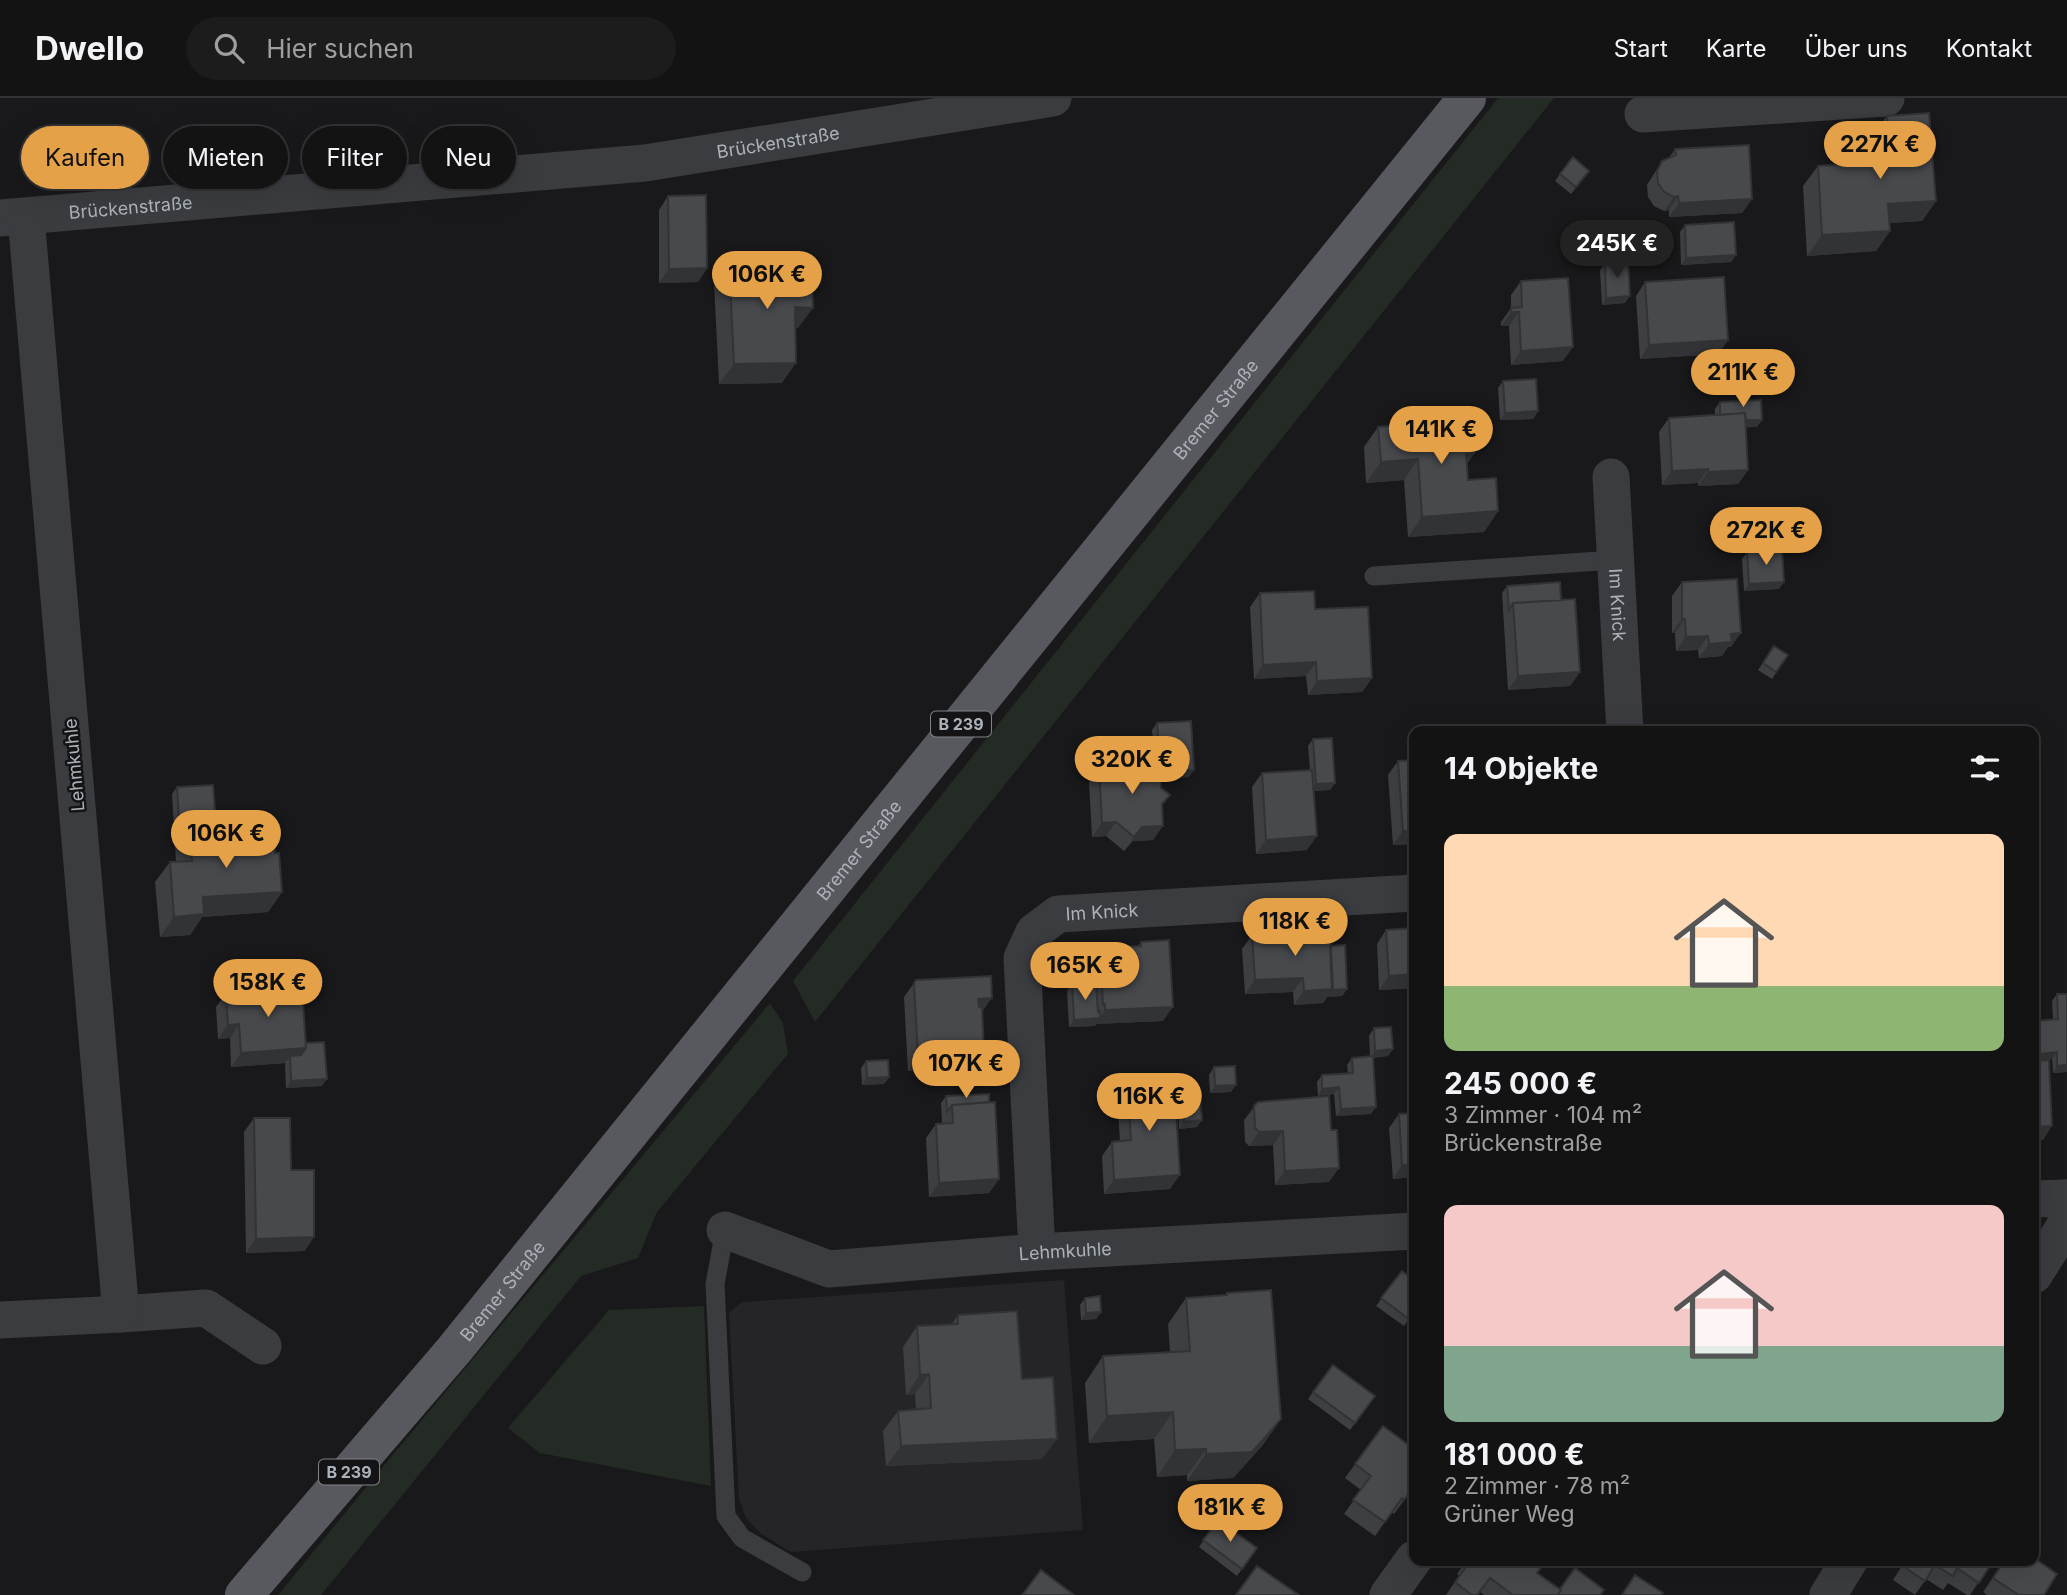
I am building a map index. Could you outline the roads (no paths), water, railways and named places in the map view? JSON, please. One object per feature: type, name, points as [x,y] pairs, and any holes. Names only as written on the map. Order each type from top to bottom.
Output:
[{"type":"main road","name":"Bremer Straße","points":[[244,1595],[454,1350],[1467,98]]},
{"type":"street","name":"Brückenstraße","points":[[13,217],[645,163],[1052,98]]},
{"type":"street","points":[[1643,114],[1886,98]]},
{"type":"street","name":"Lehmkuhle","points":[[13,217],[121,1314]]},
{"type":"street","name":"Im Knick","points":[[1611,477],[1625,726]]},
{"type":"street","name":"Im Knick","points":[[1037,1252],[1022,958],[1034,932],[1058,914],[1409,893]]},
{"type":"street","points":[[2039,1267],[2066,1224],[2055,1198]]},
{"type":"street","name":"Lehmkuhle","points":[[725,1230],[829,1269],[1037,1252],[1409,1231]]},
{"type":"street","points":[[0,1320],[206,1308],[263,1346]]},
{"type":"street","points":[[1388,1595],[1409,1566]]},
{"type":"street","points":[[1828,1595],[1846,1566]]},
{"type":"lane","points":[[1374,576],[1615,560]]},
{"type":"lane","points":[[725,1230],[715,1284],[726,1516],[742,1538],[802,1572]]}]
